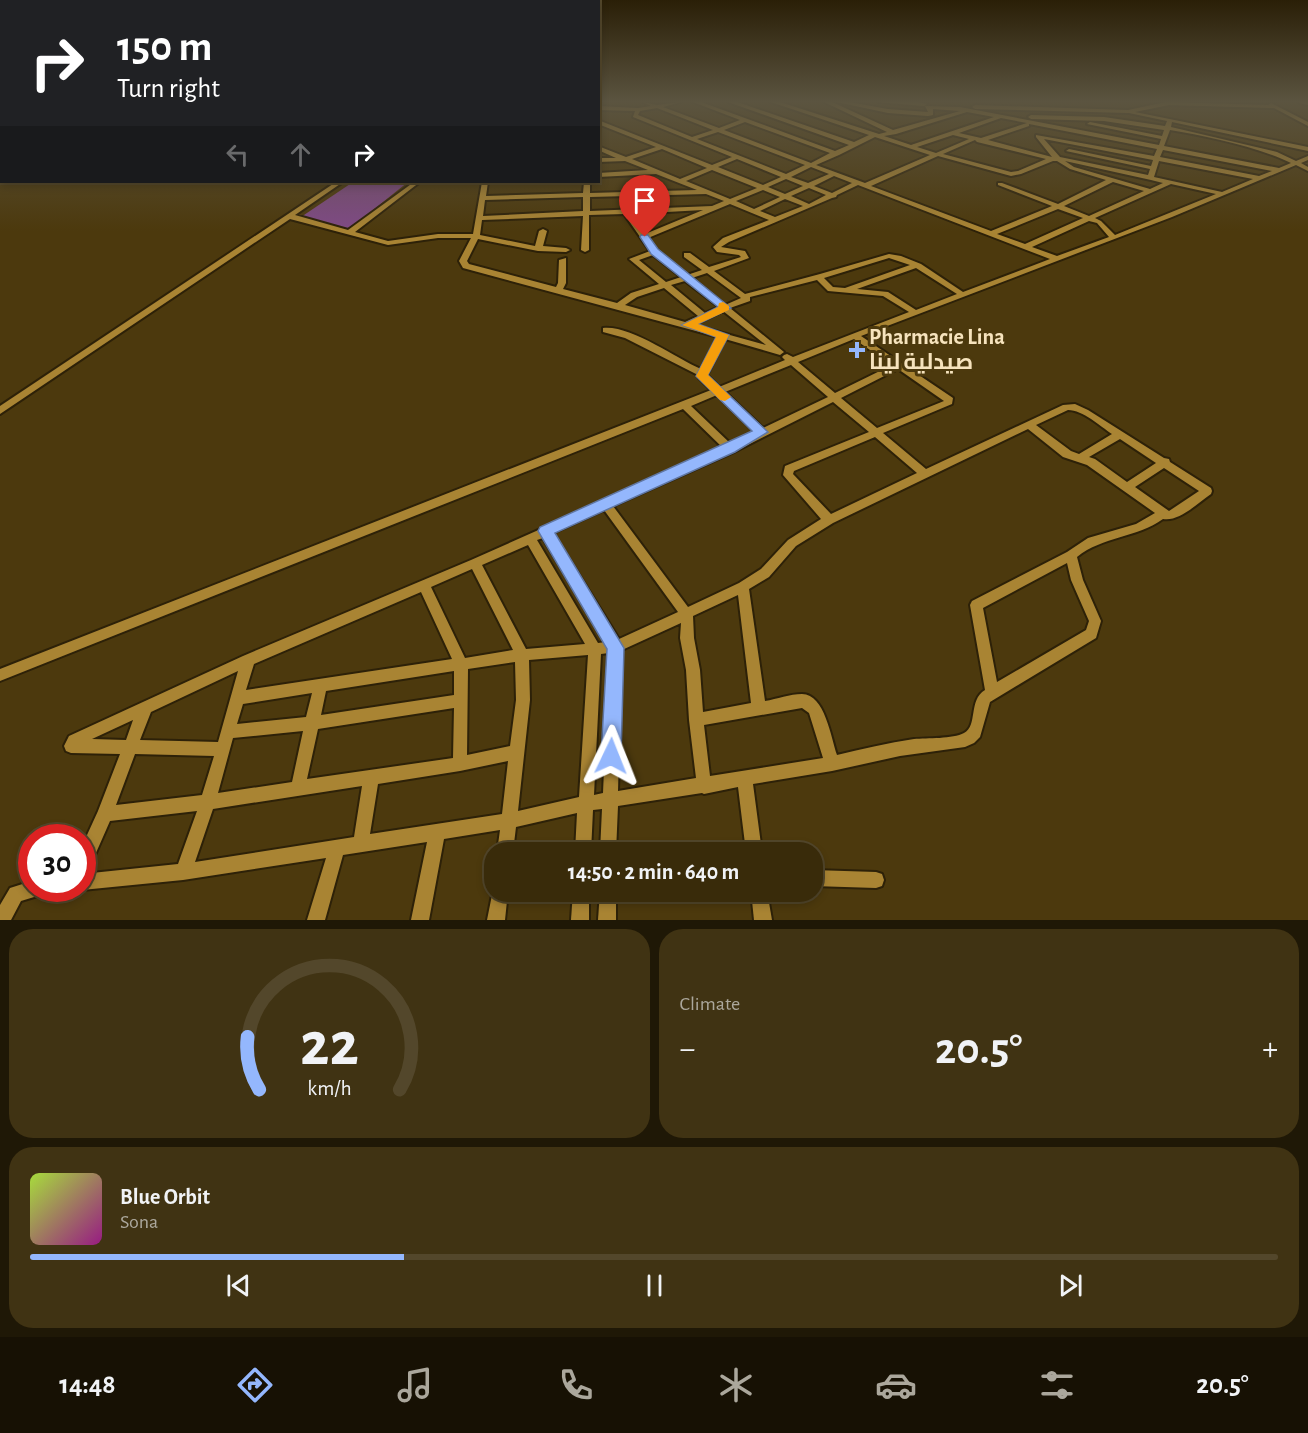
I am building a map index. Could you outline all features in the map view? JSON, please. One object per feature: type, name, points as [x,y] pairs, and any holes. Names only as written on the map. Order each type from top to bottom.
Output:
[{"type":"street","points":[[658,145],[809,206]]},
{"type":"street","points":[[707,145],[834,196]]},
{"type":"street","points":[[757,145],[1057,259]]},
{"type":"street","points":[[812,145],[837,154]]},
{"type":"street","points":[[903,145],[1011,174],[1019,173],[1069,152],[1153,168]]},
{"type":"street","points":[[909,147],[916,145]]},
{"type":"street","points":[[618,306],[629,297],[745,258],[738,252],[720,250],[718,245],[964,145]]},
{"type":"street","points":[[1000,145],[1224,194]]},
{"type":"street","points":[[1017,145],[1057,157],[1080,171],[1148,190]]},
{"type":"street","points":[[1046,145],[1057,157]]},
{"type":"street","points":[[1069,152],[1073,145]]},
{"type":"street","points":[[1088,145],[1259,178]]},
{"type":"street","points":[[1150,145],[1237,160],[1279,170]]},
{"type":"street","points":[[1193,153],[1200,145]]},
{"type":"street","points":[[1242,145],[1281,156],[1308,169]]},
{"type":"street","points":[[1289,145],[1308,149]]},
{"type":"street","points":[[645,237],[731,202],[856,146]]},
{"type":"street","points":[[600,160],[627,159],[663,147]]},
{"type":"street","points":[[1151,178],[1161,147]]},
{"type":"street","points":[[1237,160],[1250,147]]},
{"type":"street","points":[[600,149],[776,220]]},
{"type":"street","points":[[681,181],[737,157]]},
{"type":"street","points":[[0,675],[855,336],[1224,194],[1308,158]]},
{"type":"street","points":[[600,175],[658,172]]},
{"type":"street","points":[[754,211],[834,174]]},
{"type":"street","points":[[990,234],[1057,207],[1111,180]]},
{"type":"street","points":[[1025,247],[1170,182]]},
{"type":"street","points":[[0,411],[338,183]]},
{"type":"street","points":[[349,233],[416,183]]},
{"type":"street","points":[[485,183],[476,236],[463,265],[780,352]]},
{"type":"street","points":[[585,250],[587,183]]},
{"type":"street","points":[[1000,184],[1102,224],[1113,237]]},
{"type":"street","points":[[483,198],[706,192]]},
{"type":"street","points":[[479,218],[717,208]]},
{"type":"street","points":[[626,212],[654,252],[792,361],[926,475]]},
{"type":"street","points":[[289,216],[392,243],[438,236],[476,236],[538,249],[566,250]]},
{"type":"street","points":[[538,249],[543,231]]},
{"type":"street","points":[[654,252],[633,259],[704,316]]},
{"type":"street","points":[[687,255],[745,296],[889,256],[915,266],[963,295]]},
{"type":"street","points":[[558,290],[562,283],[563,260]]},
{"type":"street","points":[[841,292],[915,266]]},
{"type":"street","points":[[819,277],[827,288],[841,292],[885,294],[916,313]]},
{"type":"street","points":[[687,325],[704,316],[745,301],[747,299],[745,296]]},
{"type":"street","points":[[606,330],[630,337],[676,363],[702,373],[705,380],[761,432]]},
{"type":"street","points":[[702,373],[723,335]]},
{"type":"street","points":[[829,520],[787,472],[789,469],[949,402],[948,398],[855,336]]},
{"type":"street","points":[[223,749],[71,746],[74,741],[83,736],[248,660],[476,563],[730,449],[899,365]]},
{"type":"street","points":[[684,405],[730,449]]},
{"type":"street","points":[[237,698],[522,655],[616,648],[743,587],[765,573],[792,543],[829,520],[1028,424],[1070,406],[1085,412],[1207,491],[1172,515],[1162,514],[1127,487],[1080,458],[1068,454],[1028,424]]},
{"type":"street","points":[[1080,458],[1120,434]]},
{"type":"street","points":[[1127,487],[1165,462]]},
{"type":"street","points":[[606,504],[687,615],[687,638],[693,670],[704,786]]},
{"type":"street","points":[[992,691],[976,605],[1071,555],[1085,543],[1139,528],[1156,520],[1162,514]]},
{"type":"street","points":[[545,531],[616,648],[608,842]]},
{"type":"street","points":[[530,538],[595,649],[583,842]]},
{"type":"street","points":[[96,881],[183,872],[508,821],[584,804],[832,764],[908,746],[957,743],[966,740],[976,729],[982,701],[992,691],[1091,634],[1094,629],[1095,621],[1077,580],[1071,555]]},
{"type":"street","points":[[476,563],[522,655],[523,700],[506,842]]},
{"type":"street","points":[[424,585],[461,664],[460,764]]},
{"type":"street","points":[[743,587],[759,708]]},
{"type":"street","points":[[183,872],[208,802],[248,660]]},
{"type":"street","points":[[298,787],[320,686]]},
{"type":"street","points":[[227,732],[311,723],[459,701]]},
{"type":"street","points":[[696,720],[802,701],[813,705],[832,764]]},
{"type":"street","points":[[96,834],[145,708]]},
{"type":"street","points":[[105,814],[208,802],[460,764],[517,752]]},
{"type":"street","points":[[361,843],[371,777]]},
{"type":"street","points":[[744,780],[753,842]]},
{"type":"street","points":[[420,920],[437,832]]},
{"type":"street","points":[[316,920],[337,848]]},
{"type":"street","points":[[823,878],[876,880]]},
{"type":"street","points":[[1,920],[18,893]]},
{"type":"street","points":[[496,920],[498,902]]},
{"type":"street","points":[[580,920],[581,902]]},
{"type":"street","points":[[607,920],[608,902]]},
{"type":"street","points":[[761,902],[763,920]]},
{"type":"shaded area","points":[[352,183],[407,183],[348,230],[301,217]]},
{"type":"slow traffic","points":[[723,306],[725,308],[687,325],[723,335],[702,376],[725,397]]},
{"type":"place","name":"Pharmacie Lina صيدلية لينا","points":[[857,350]]},
{"type":"route","points":[[611,756],[616,648],[545,531],[730,449],[761,432],[702,376],[723,335],[687,325],[725,308],[654,252],[645,237]]}]
